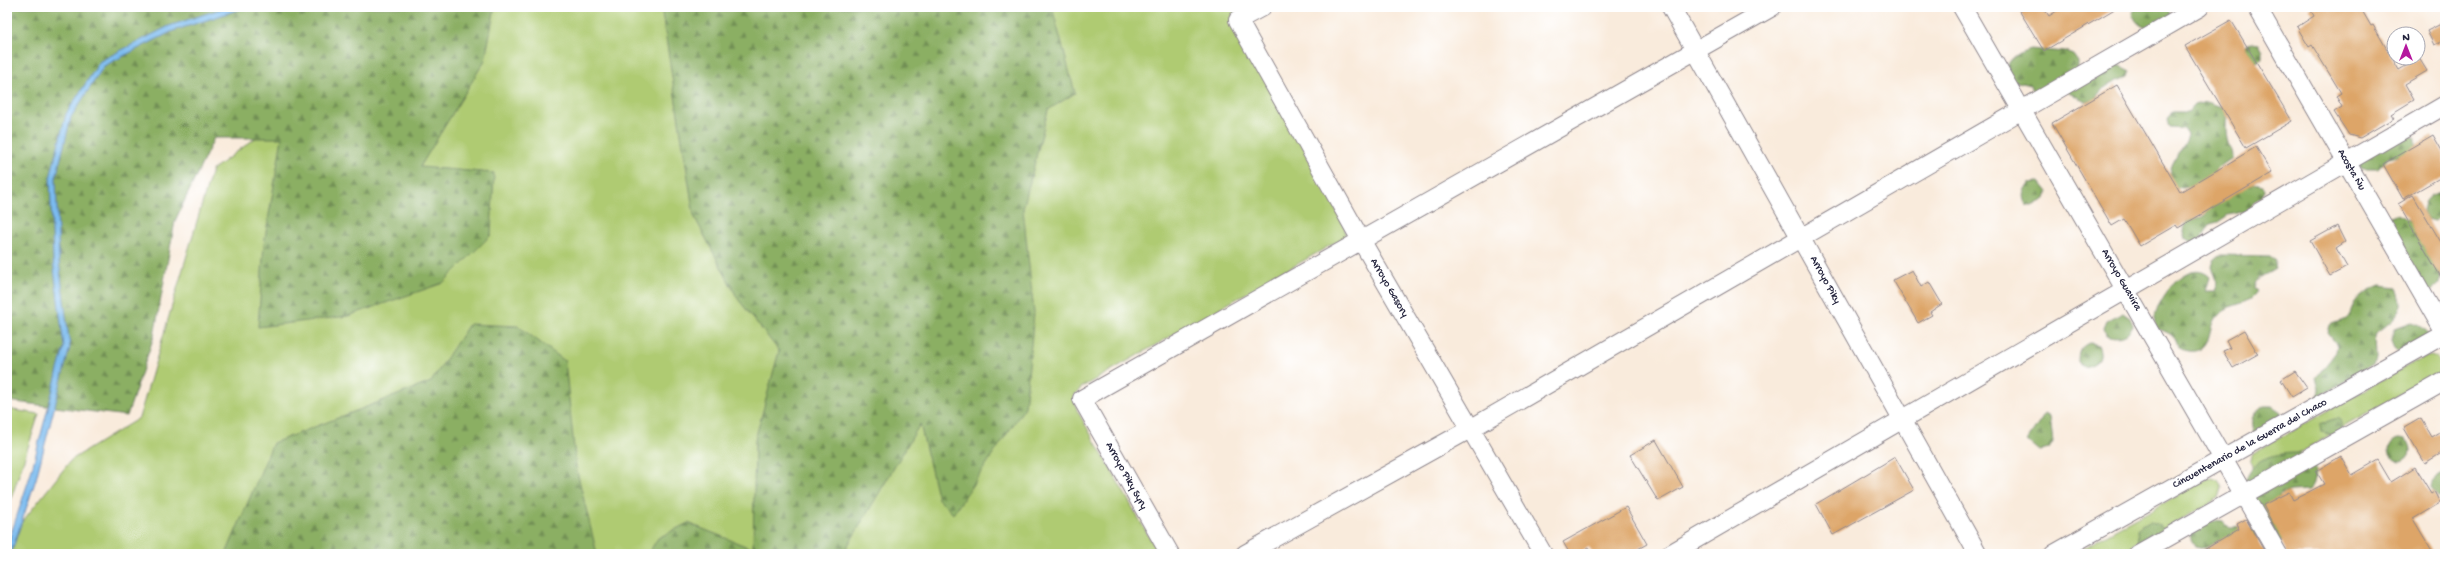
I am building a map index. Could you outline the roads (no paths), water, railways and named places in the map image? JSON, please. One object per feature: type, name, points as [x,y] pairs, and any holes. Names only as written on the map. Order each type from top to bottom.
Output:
[{"type":"street","name":"Arroyo Gasory","points":[[1262,7],[1238,20],[1361,240],[1543,554]]},
{"type":"street","name":"Arroyo Piky","points":[[1671,7],[1978,554]]},
{"type":"street","points":[[1361,240],[1772,7]]},
{"type":"street","name":"Arroyo Guavira","points":[[1962,7],[2224,458],[2278,554]]},
{"type":"street","points":[[1245,554],[1470,429],[2200,7]]},
{"type":"street","name":"Acosta Ñu","points":[[2257,7],[2445,333]]},
{"type":"street","points":[[1670,554],[2445,105]]},
{"type":"street","name":"Arroyo Piky Syry","points":[[1170,554],[1082,399],[1361,240]]},
{"type":"street","name":"Cincuentenario de la Guerra del Chaco","points":[[2054,554],[2445,333]]},
{"type":"street","points":[[2138,554],[2445,381]]},
{"type":"water","points":[[226,7],[247,7],[173,31],[104,66],[71,117],[56,178],[59,261],[70,347],[36,479],[11,554],[7,554],[7,546],[30,476],[64,347],[53,261],[50,178],[66,114],[100,61],[169,26]]}]
